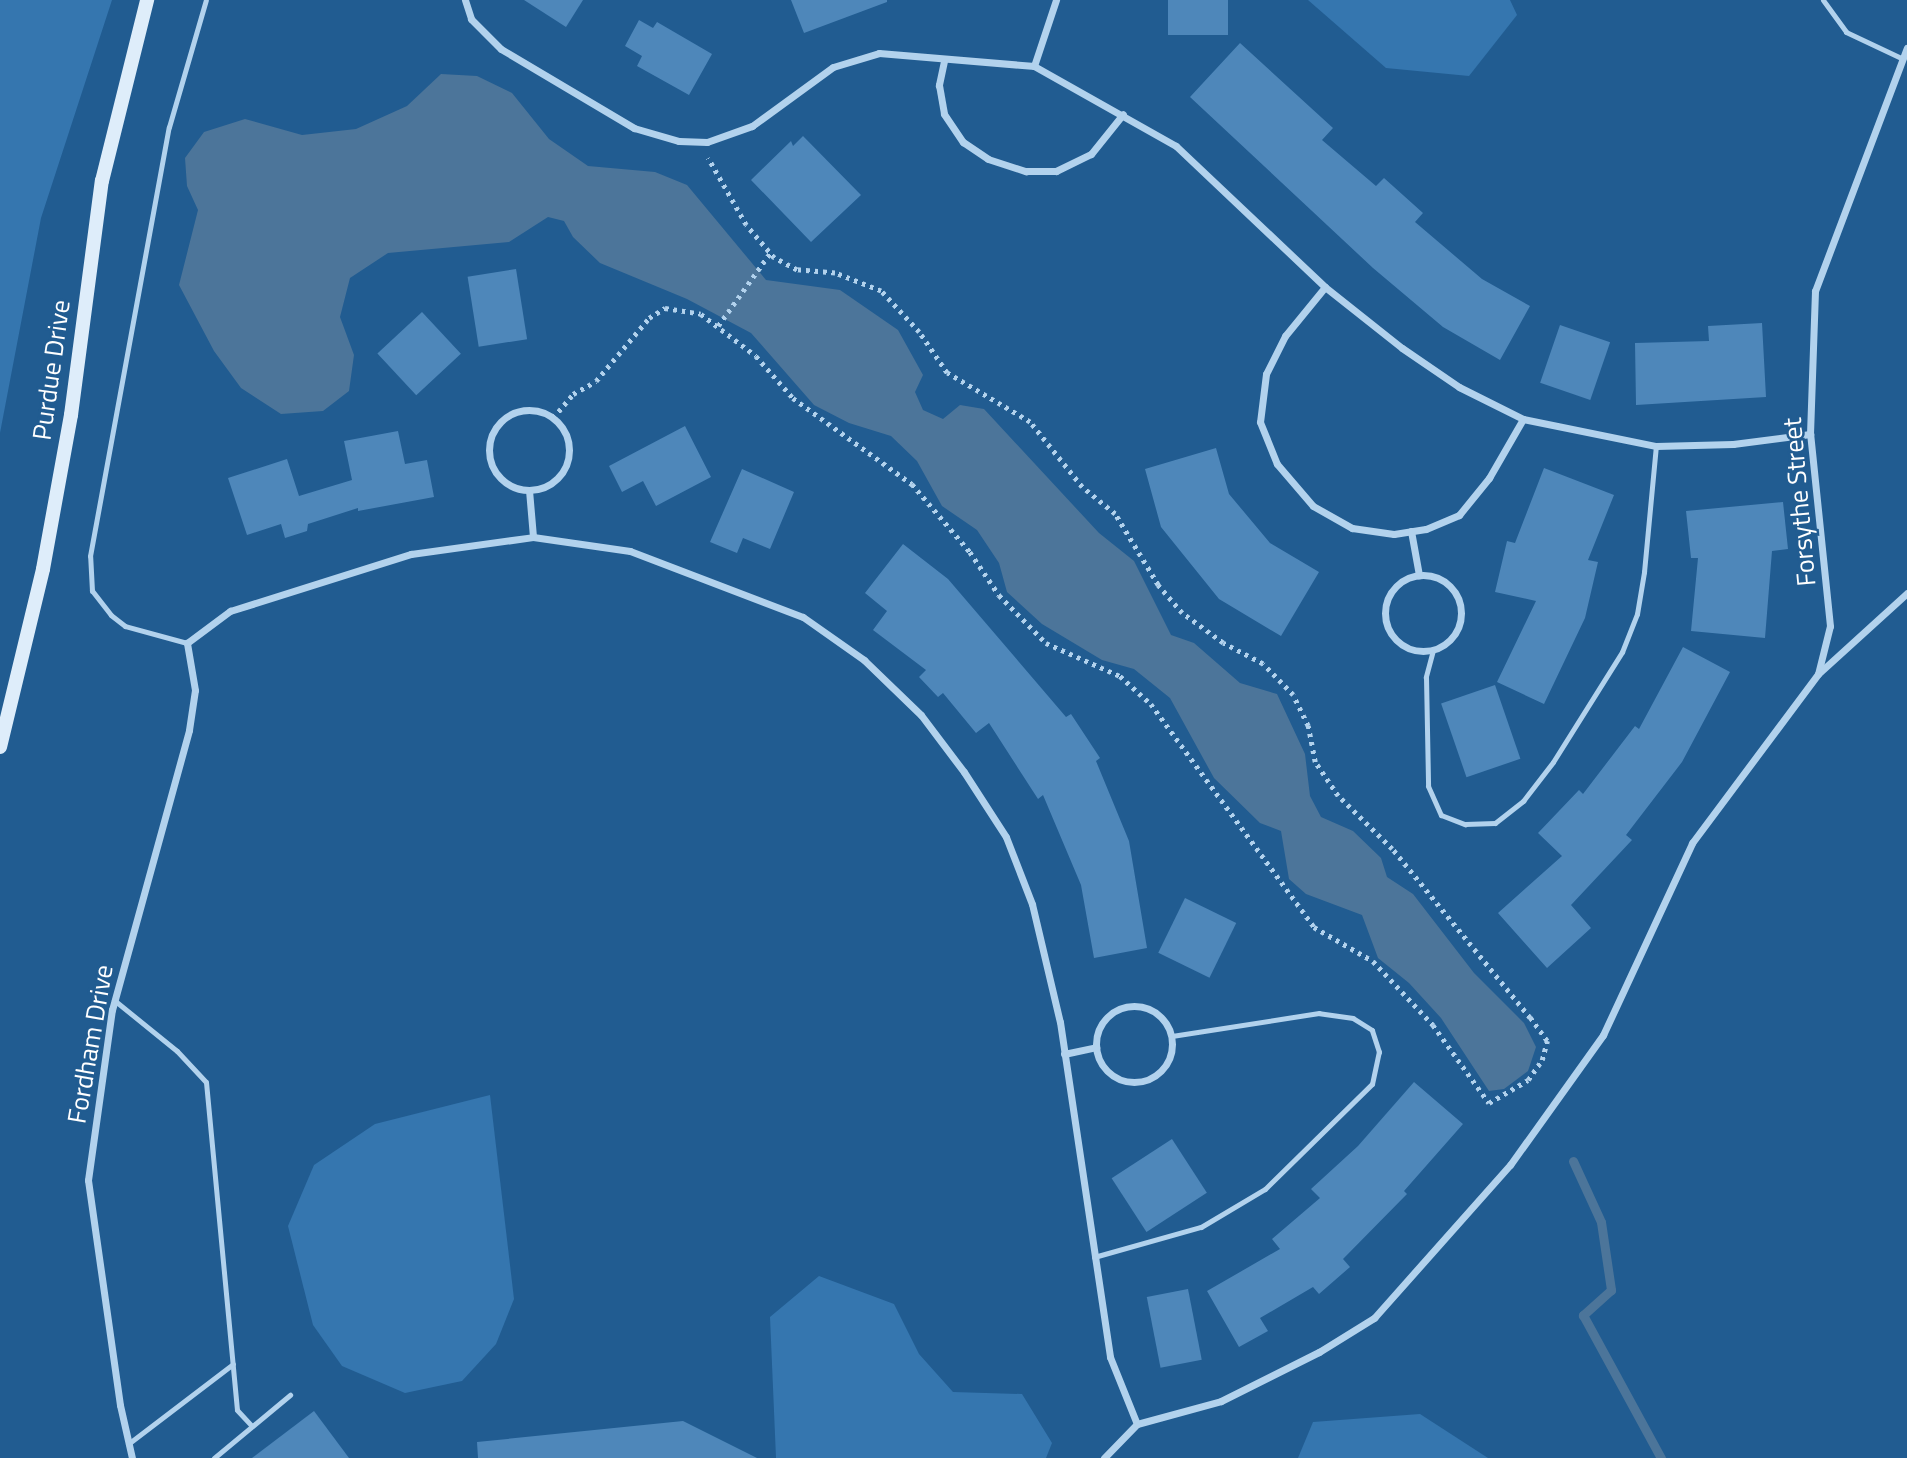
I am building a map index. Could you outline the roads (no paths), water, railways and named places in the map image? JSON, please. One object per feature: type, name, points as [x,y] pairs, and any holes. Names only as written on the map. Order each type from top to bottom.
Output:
[{"type":"street","name":"Purdue Drive","points":[[0,747],[43,569],[71,415],[102,181],[147,0]]},
{"type":"street","points":[[464,0],[471,19],[501,49],[634,128],[679,141],[707,142],[752,126],[834,67],[878,53],[944,61],[1034,66],[1176,146],[1325,286],[1448,379],[1523,419],[1656,446],[1732,444],[1810,434]]},
{"type":"street","points":[[1034,66],[1056,0]]},
{"type":"street","name":"Forsythe Street","points":[[1818,674],[1830,626],[1810,434],[1815,291],[1907,48]]},
{"type":"street","points":[[944,61],[939,85],[944,114],[963,142],[988,159],[1026,171],[1056,171],[1091,154],[1123,114]]},
{"type":"street","points":[[1325,286],[1285,336],[1266,374],[1260,422],[1278,464],[1313,506],[1352,527],[1394,534],[1458,515],[1489,478],[1523,419]]},
{"type":"street","points":[[524,411],[553,418],[568,442],[569,457],[555,481],[529,490],[506,483],[496,474],[490,461],[492,435],[510,415],[524,411]]},
{"type":"street","points":[[529,490],[533,537]]},
{"type":"street","points":[[1411,531],[1419,575]]},
{"type":"street","points":[[187,643],[230,611],[411,554],[533,537],[630,551],[803,617],[864,660],[921,715],[1006,837],[1032,904],[1064,1054],[1110,1357],[1137,1424]]},
{"type":"street","points":[[1419,575],[1445,582],[1460,606],[1456,631],[1433,650],[1420,651],[1397,641],[1385,618],[1391,592],[1399,583],[1419,575]]},
{"type":"street","points":[[1104,1458],[1137,1424],[1221,1401],[1319,1352],[1374,1318],[1510,1165],[1603,1035],[1692,844],[1818,674],[1907,593]]},
{"type":"street","name":"Fordham Drive","points":[[132,1458],[88,1180],[114,1000],[189,730],[195,690],[187,643]]},
{"type":"street","points":[[1125,1006],[1146,1007],[1157,1014],[1172,1036],[1165,1066],[1144,1081],[1118,1079],[1107,1071],[1096,1047],[1103,1021],[1125,1006]]},
{"type":"street","points":[[1064,1054],[1096,1047]]},
{"type":"lane","points":[[187,643],[125,626],[111,615],[93,591],[90,556],[169,127],[206,0]]},
{"type":"lane","points":[[1823,0],[1846,32],[1901,58]]},
{"type":"lane","points":[[1433,650],[1426,677],[1428,786],[1441,815],[1465,824],[1495,823],[1523,800],[1553,762],[1622,652],[1637,614],[1644,572],[1656,446]]},
{"type":"lane","points":[[114,1000],[177,1051],[206,1082],[237,1410],[252,1426]]},
{"type":"lane","points":[[1094,1257],[1201,1227],[1265,1189],[1372,1084],[1379,1052],[1372,1030],[1353,1018],[1319,1013],[1172,1036]]},
{"type":"lane","points":[[128,1444],[233,1364]]},
{"type":"lane","points":[[214,1458],[290,1395]]},
{"type":"waterway","points":[[1573,1161],[1601,1222],[1611,1290],[1583,1315],[1661,1458]]}]
